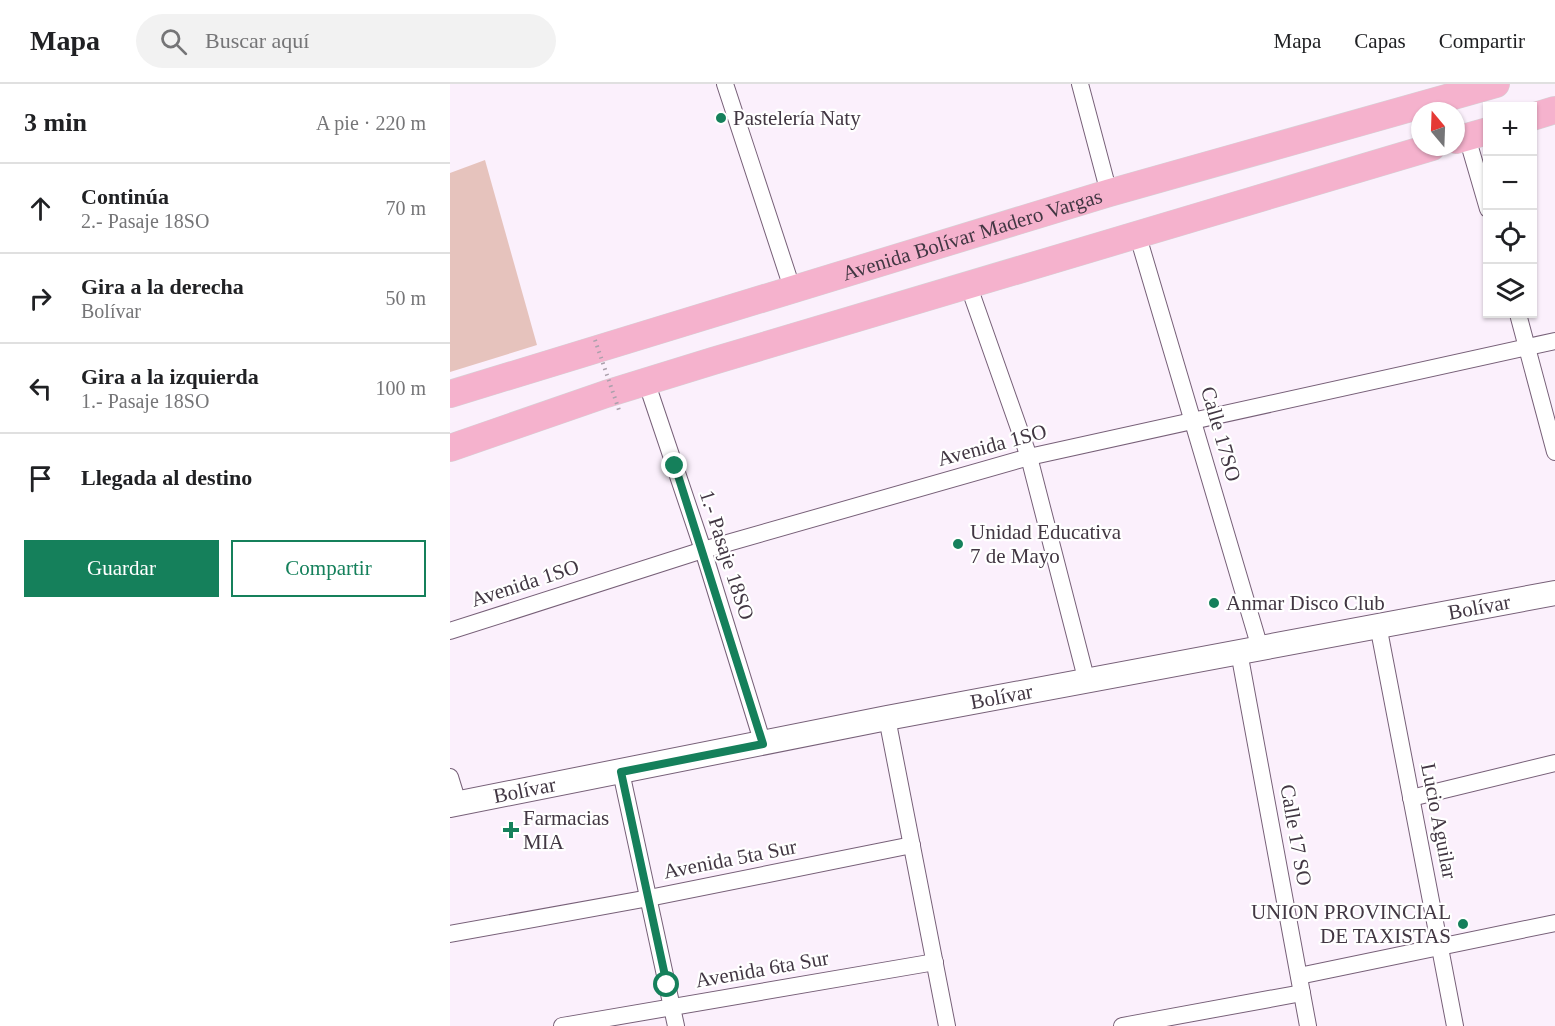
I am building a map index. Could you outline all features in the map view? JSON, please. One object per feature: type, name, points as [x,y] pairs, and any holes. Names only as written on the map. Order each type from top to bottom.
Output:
[{"type":"main road","name":"Avenida Bolívar Madero Vargas","points":[[450,394],[1459,89],[1496,84]]},
{"type":"main road","points":[[1537,116],[1555,110]]},
{"type":"main road","points":[[450,448],[646,381],[1411,153]]},
{"type":"street","points":[[725,84],[793,291]]},
{"type":"street","points":[[1080,84],[1109,193]]},
{"type":"street","points":[[1470,136],[1483,189]]},
{"type":"street","name":"Calle 17SO","points":[[1137,233],[1195,421],[1249,650]]},
{"type":"street","points":[[968,284],[1029,456],[1087,682]]},
{"type":"street","points":[[1519,318],[1555,452]]},
{"type":"street","name":"Avenida 1SO","points":[[450,631],[703,550],[1029,456],[1555,341]]},
{"type":"street","name":"1.- Pasaje 18SO","points":[[646,381],[703,550],[763,744]]},
{"type":"street","name":"Bolívar","points":[[454,804],[887,718],[1555,593]]},
{"type":"street","name":"Lucio Aguilar","points":[[1378,625],[1455,1026]]},
{"type":"street","name":"Calle 17 SO","points":[[1249,650],[1308,1026]]},
{"type":"street","points":[[887,718],[948,1026]]},
{"type":"street","points":[[1411,798],[1555,763]]},
{"type":"street","points":[[621,772],[676,1026]]},
{"type":"street","points":[[450,777],[454,804]]},
{"type":"street","name":"Avenida 5ta Sur","points":[[450,934],[649,898],[912,845]]},
{"type":"street","points":[[1122,1026],[1300,985],[1440,947],[1555,923]]},
{"type":"street","name":"Avenida 6ta Sur","points":[[562,1026],[935,962]]},
{"type":"path","points":[[595,340],[620,413]]},
{"type":"shaded area","points":[[485,160],[537,345],[450,372],[450,173]]},
{"type":"place","name":"Pastelería Naty","points":[[721,118]]},
{"type":"place","name":"Unidad Educativa 7 de Mayo","points":[[958,544]]},
{"type":"place","name":"Anmar Disco Club","points":[[1214,603]]},
{"type":"place","name":"Farmacias MIA","points":[[511,830]]},
{"type":"place","name":"UNION PROVINCIAL DE TAXISTAS","points":[[1463,924]]},
{"type":"route","points":[[667,985],[621,772],[763,744],[675,466]]}]
